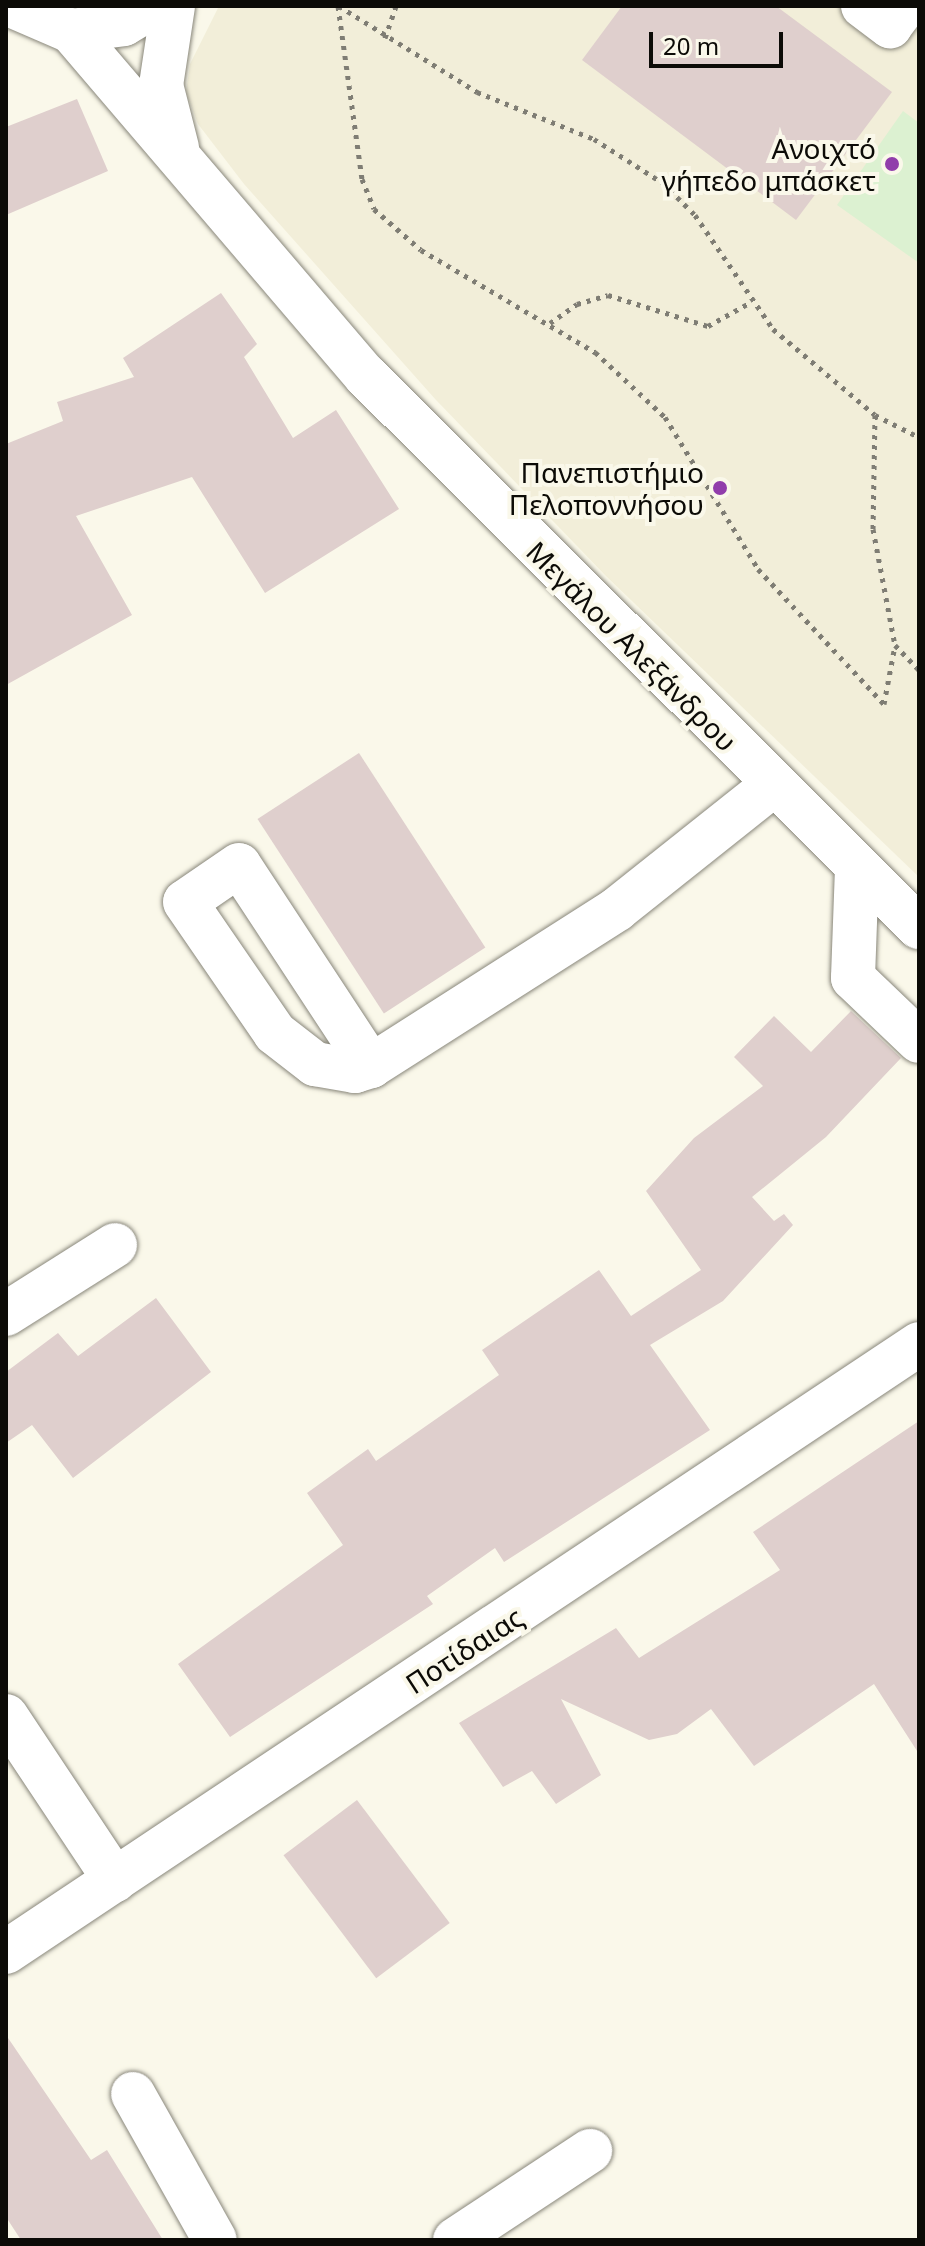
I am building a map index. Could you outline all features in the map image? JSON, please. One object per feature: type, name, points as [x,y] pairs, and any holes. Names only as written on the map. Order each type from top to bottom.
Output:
[{"type":"street","points":[[35,23],[124,24],[154,6]]},
{"type":"street","points":[[173,6],[161,85],[166,120],[192,179]]},
{"type":"street","points":[[863,6],[890,26],[905,6]]},
{"type":"street","name":"Μεγάλου Αλεξάνδρου","points":[[35,23],[192,179],[366,376],[773,785],[919,927]]},
{"type":"street","points":[[371,1066],[239,865],[185,902],[252,1007],[287,1044],[330,1069],[371,1066],[617,909],[773,785]]},
{"type":"street","points":[[857,868],[853,978],[919,1041]]},
{"type":"street","points":[[6,1314],[115,1245]]},
{"type":"street","name":"Ποτίδαιας","points":[[6,1952],[919,1344]]},
{"type":"street","points":[[6,1716],[115,1880]]},
{"type":"street","points":[[133,2094],[215,2240]]},
{"type":"street","points":[[455,2240],[590,2151]]},
{"type":"path","points":[[338,6],[385,38],[477,92],[594,139],[663,183],[695,215],[751,302],[773,329],[875,415],[919,437]]},
{"type":"path","points":[[338,6],[362,179],[374,209],[421,250],[595,352],[665,417],[758,569],[884,704],[895,645],[873,529],[875,415]]},
{"type":"path","points":[[385,38],[396,6]]},
{"type":"path","points":[[550,323],[577,304],[608,295],[708,326],[751,302]]},
{"type":"path","points":[[895,645],[919,670]]},
{"type":"shaded area","name":"Πανεπιστήμιο Πελοποννήσου","points":[[219,6],[919,6],[919,877],[606,576],[436,400],[244,184],[198,124],[186,92],[190,64]]},
{"type":"green space","name":"Ανοιχτό γήπεδο μπάσκετ","points":[[903,111],[919,123],[919,263],[837,205]]},
{"type":"building","points":[[622,6],[776,6],[892,92],[796,220],[582,60]]},
{"type":"building","points":[[77,99],[108,171],[6,215],[6,127]]},
{"type":"building","points":[[221,293],[257,344],[244,357],[293,438],[336,410],[399,509],[265,593],[192,477],[76,516],[132,615],[6,685],[6,444],[63,421],[57,402],[134,377],[123,358]]},
{"type":"building","points":[[359,753],[485,948],[384,1013],[258,819]]},
{"type":"building","points":[[851,1011],[901,1058],[826,1137],[752,1197],[774,1221],[784,1214],[793,1225],[723,1301],[650,1345],[710,1430],[504,1562],[495,1548],[427,1596],[433,1604],[230,1737],[178,1664],[343,1545],[307,1493],[368,1449],[376,1461],[499,1375],[482,1350],[599,1270],[631,1316],[701,1270],[646,1191],[694,1138],[763,1086],[734,1057],[774,1016],[811,1052]]},
{"type":"building","points":[[156,1298],[211,1372],[73,1478],[32,1425],[6,1443],[6,1372],[58,1333],[78,1356]]},
{"type":"building","points":[[919,1421],[919,1754],[874,1684],[754,1766],[711,1709],[677,1734],[649,1740],[561,1699],[601,1775],[556,1804],[532,1771],[503,1787],[459,1723],[616,1628],[639,1658],[780,1570],[753,1532]]},
{"type":"building","points":[[357,1800],[450,1923],[376,1978],[284,1855]]},
{"type":"building","points":[[6,2035],[91,2160],[107,2150],[163,2240],[21,2240],[6,2217]]},
{"type":"place","name":"Ανοιχτό γήπεδο μπάσκετ","points":[[892,164]]},
{"type":"place","name":"Πανεπιστήμιο Πελοποννήσου","points":[[720,488]]}]
